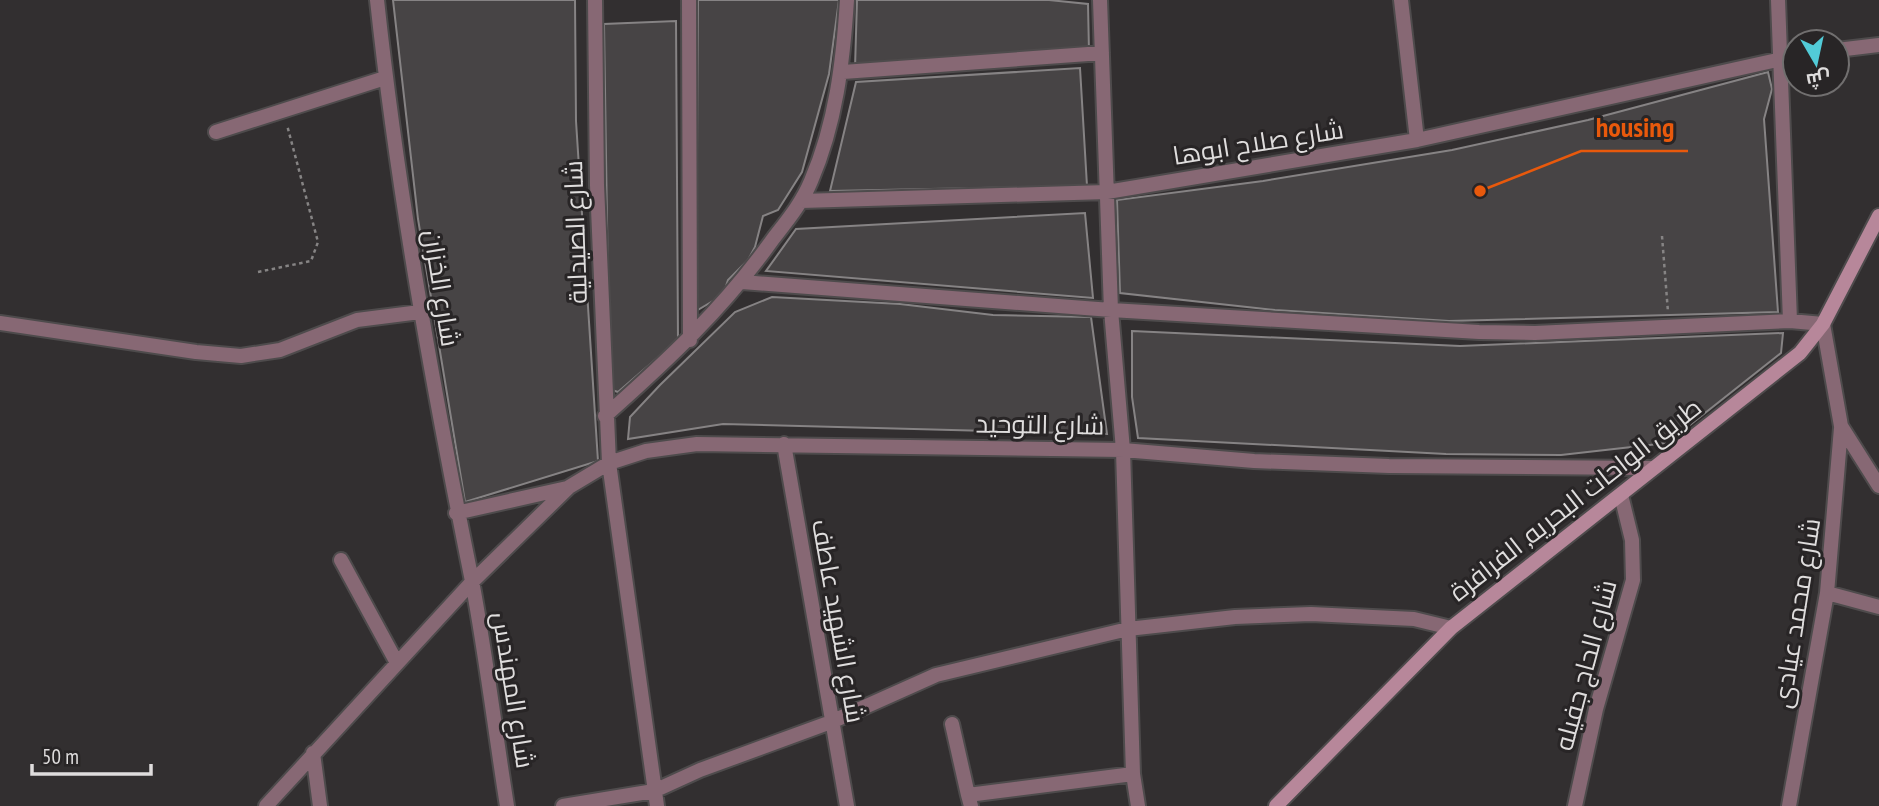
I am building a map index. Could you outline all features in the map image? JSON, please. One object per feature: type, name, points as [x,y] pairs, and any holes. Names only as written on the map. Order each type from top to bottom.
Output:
[{"type":"main road","name":"طريق الواحات البحريه, الفرافرة","points":[[1276,806],[1451,628],[1800,353],[1823,324],[1879,216]]},
{"type":"street","name":"شارع الخزان","points":[[377,0],[421,312],[456,513],[472,582]]},
{"type":"street","name":"شارع الصيدلية","points":[[595,0],[597,185],[605,416],[609,463],[655,799]]},
{"type":"street","points":[[689,0],[690,340]]},
{"type":"street","points":[[605,416],[690,340],[742,282],[801,201],[821,155],[842,72],[847,0]]},
{"type":"street","points":[[1100,0],[1111,310],[1123,450],[1133,774],[1138,806]]},
{"type":"street","points":[[1401,0],[1418,140]]},
{"type":"street","points":[[1779,0],[1790,321]]},
{"type":"street","points":[[1851,48],[1879,45]]},
{"type":"street","points":[[842,72],[1102,53]]},
{"type":"street","name":"شارع صلاح ابوها","points":[[801,201],[1107,192],[1418,140],[1779,59]]},
{"type":"street","points":[[216,131],[386,78]]},
{"type":"street","points":[[742,282],[1111,310],[1479,332],[1535,333],[1790,321],[1823,324],[1841,426],[1879,486]]},
{"type":"street","points":[[0,323],[196,352],[241,356],[280,350],[357,320],[421,312]]},
{"type":"street","name":"شارع محمد عيادى","points":[[1789,806],[1827,593],[1841,426]]},
{"type":"street","name":"شارع التوحيد","points":[[266,806],[472,582],[569,488],[609,463],[646,451],[697,444],[784,444],[1123,450],[1254,461],[1389,466],[1653,468]]},
{"type":"street","name":"شارع الشهيد عاطف","points":[[784,444],[847,806]]},
{"type":"street","points":[[456,513],[569,488]]},
{"type":"street","name":"شارع الحاج جفيله","points":[[1575,806],[1595,709],[1633,580],[1632,540],[1621,495]]},
{"type":"street","points":[[341,560],[397,663]]},
{"type":"street","name":"شارع المهندس","points":[[472,582],[507,806]]},
{"type":"street","points":[[1827,593],[1879,607]]},
{"type":"street","points":[[563,806],[655,799],[700,770],[831,722],[936,675],[1128,629],[1235,617],[1311,614],[1414,618],[1451,628]]},
{"type":"street","points":[[952,724],[970,801],[1133,774]]},
{"type":"street","points":[[313,753],[320,806]]},
{"type":"path","points":[[258,272],[311,261],[318,242],[283,108]]},
{"type":"path","points":[[1662,236],[1669,327]]},
{"type":"building","points":[[393,0],[575,0],[576,121],[598,461],[465,502],[418,219]]},
{"type":"building","points":[[698,0],[839,0],[829,74],[802,172],[778,210],[763,216],[755,247],[748,260],[728,280],[723,295],[696,311]]},
{"type":"building","points":[[857,0],[1049,0],[1088,4],[1089,52],[855,68]]},
{"type":"building","points":[[676,21],[678,340],[618,392],[612,390],[609,350],[604,24]]},
{"type":"building","points":[[1080,68],[1087,186],[830,191],[856,82]]},
{"type":"building","points":[[1768,72],[1772,89],[1764,119],[1778,312],[1449,321],[1275,310],[1120,293],[1117,200],[1263,181],[1452,150],[1588,120]]},
{"type":"building","points":[[1085,213],[1093,298],[766,271],[796,229]]},
{"type":"building","points":[[772,297],[900,304],[993,315],[1091,317],[1107,434],[723,424],[628,439],[630,417],[660,385],[735,312]]},
{"type":"building","points":[[1132,331],[1460,346],[1783,333],[1781,353],[1667,443],[1561,455],[1446,454],[1138,438],[1132,397]]},
{"type":"place","name":"housing","points":[[1480,191]]}]
